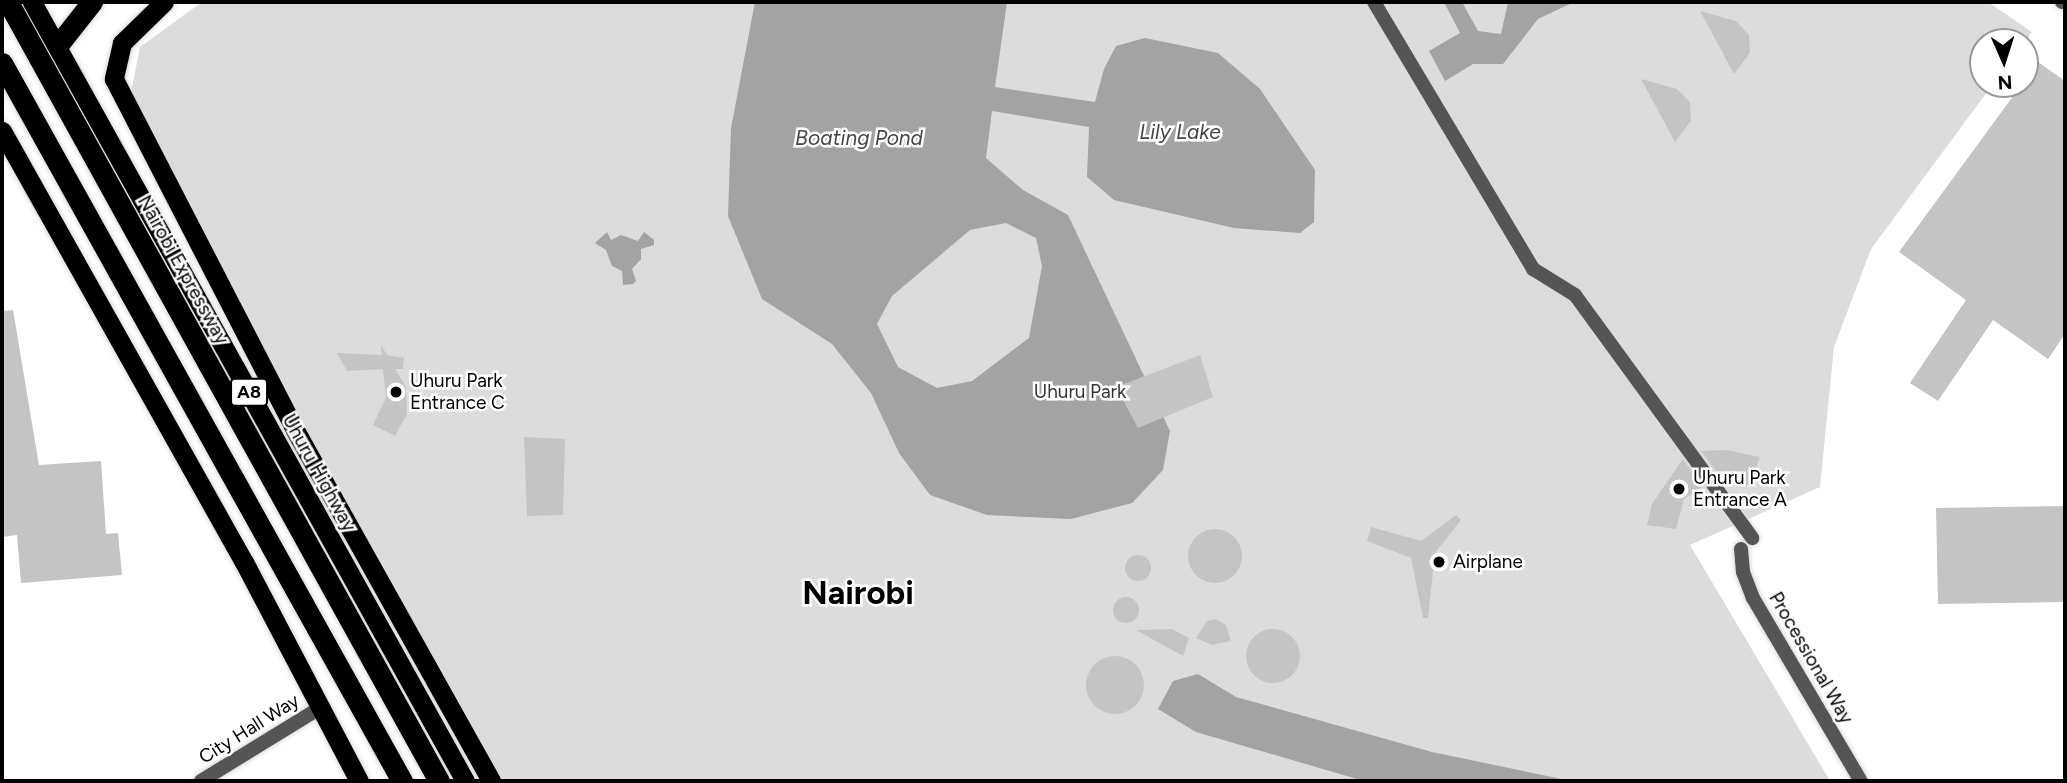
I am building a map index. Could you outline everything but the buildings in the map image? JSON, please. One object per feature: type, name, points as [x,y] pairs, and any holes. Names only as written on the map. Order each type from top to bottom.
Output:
[{"type":"highway","name":"Nairobi Expressway","points":[[8,2],[439,781]]},
{"type":"highway","name":"Uhuru Highway","points":[[32,2],[465,781]]},
{"type":"highway","points":[[58,46],[92,2]]},
{"type":"highway","points":[[164,2],[122,43],[114,79],[295,430],[491,781]]},
{"type":"highway","points":[[2,63],[402,781]]},
{"type":"highway","points":[[2,131],[244,562],[318,709],[359,781]]},
{"type":"street","name":"Processional Way","points":[[1374,2],[1533,269],[1575,295],[1746,543],[1743,572],[1753,598],[1861,781]]},
{"type":"street","name":"City Hall Way","points":[[201,781],[318,709]]},
{"type":"green space","name":"Uhuru Park","points":[[202,2],[1988,2],[2026,28],[1969,28],[1969,98],[1983,98],[1871,249],[1834,347],[1820,487],[1690,545],[1830,781],[486,781],[128,108],[140,47]]},
{"type":"water","name":"Boating Pond","points":[[755,2],[1007,2],[995,87],[1095,102],[1104,69],[1116,46],[1145,38],[1218,53],[1260,89],[1315,170],[1314,222],[1300,233],[1234,228],[1114,200],[1087,177],[1089,127],[992,111],[986,158],[1023,190],[1068,215],[1170,431],[1163,470],[1132,503],[1071,519],[987,515],[930,495],[899,453],[871,393],[832,344],[762,299],[728,216],[731,128]],"holes":[[[1006,223],[1036,238],[1042,266],[1029,338],[972,381],[937,388],[898,367],[877,324],[892,296],[970,230]]]},
{"type":"water","points":[[1444,2],[1462,2],[1478,31],[1501,34],[1508,2],[1574,2],[1538,19],[1503,64],[1473,64],[1445,81],[1429,51],[1460,33]]},
{"type":"water","points":[[607,232],[611,240],[621,235],[638,241],[644,232],[654,240],[654,245],[641,249],[641,259],[632,269],[636,281],[633,284],[623,285],[622,271],[612,266],[606,250],[595,243]]},
{"type":"water","points":[[1198,674],[1236,697],[1432,752],[1571,781],[1364,781],[1196,732],[1158,709],[1173,681]]},
{"type":"place","name":"Uhuru Park Entrance C","points":[[396,392]]},
{"type":"place","name":"Uhuru Park Entrance A","points":[[1679,489]]},
{"type":"place","name":"Airplane","points":[[1439,562]]},
{"type":"district","name":"Nairobi","points":[[858,593]]},
{"type":"water label","name":"Lily Lake","points":[[1180,132]]}]
